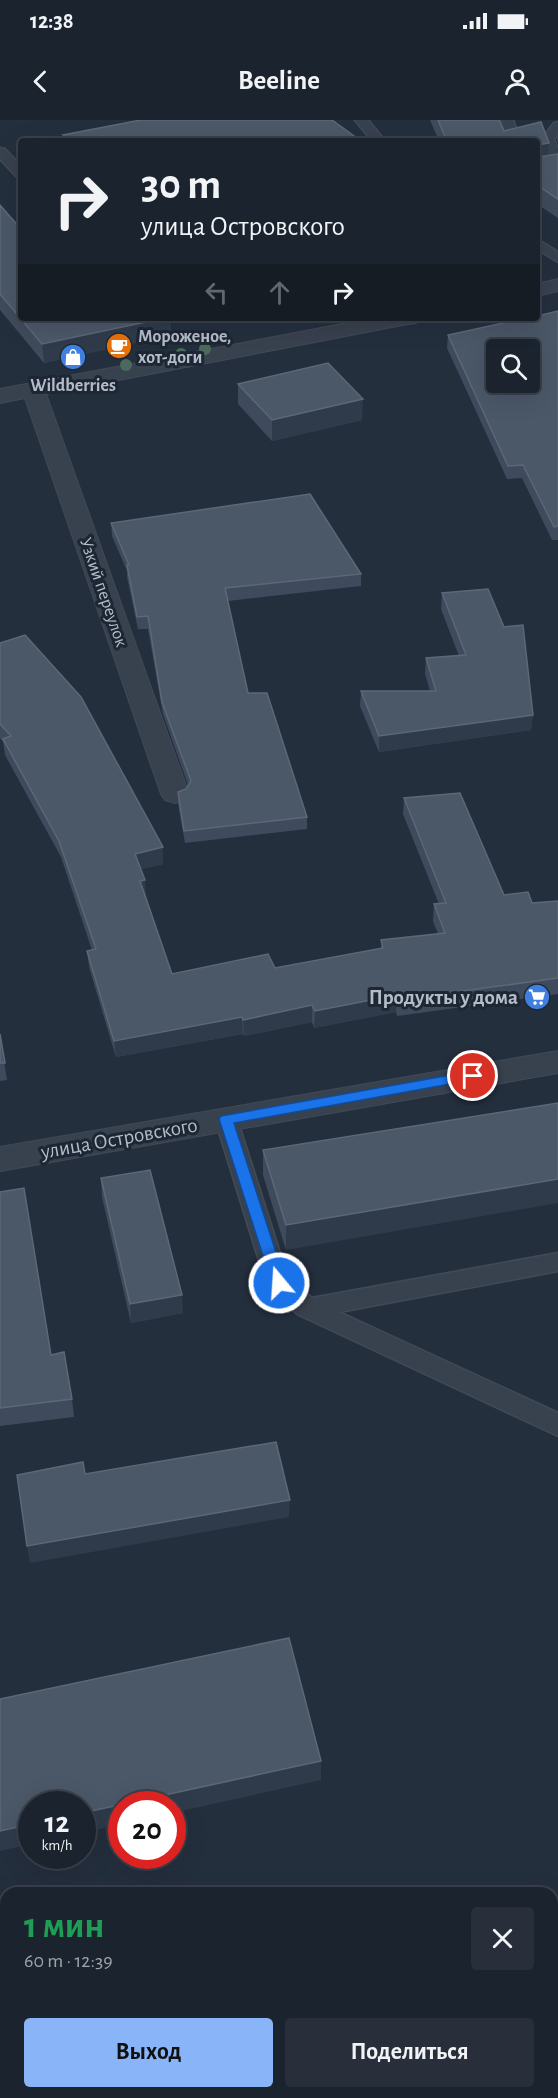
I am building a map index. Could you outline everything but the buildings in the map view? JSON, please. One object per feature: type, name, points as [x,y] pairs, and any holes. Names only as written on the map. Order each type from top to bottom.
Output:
[{"type":"street","points":[[540,289],[558,285]]},
{"type":"street","points":[[0,396],[392,321]]},
{"type":"street","name":"Узкий переулок","points":[[33,390],[175,794]]},
{"type":"street","name":"улица Островского","points":[[0,1159],[558,1062]]},
{"type":"lane","points":[[361,120],[377,138]]},
{"type":"lane","points":[[507,120],[515,138]]},
{"type":"lane","points":[[540,168],[557,165],[548,139],[558,126]]},
{"type":"lane","points":[[0,152],[18,171]]},
{"type":"lane","points":[[540,245],[558,258]]},
{"type":"lane","points":[[226,1119],[279,1283],[308,1308],[558,1425]]},
{"type":"lane","points":[[308,1308],[558,1262]]},
{"type":"place","name":"Мороженое, хот-доги","points":[[119,346]]},
{"type":"place","name":"Wildberries","points":[[73,357]]},
{"type":"place","name":"Продукты у дома","points":[[537,997]]},
{"type":"route","points":[[279,1283],[226,1119],[473,1076]]}]
